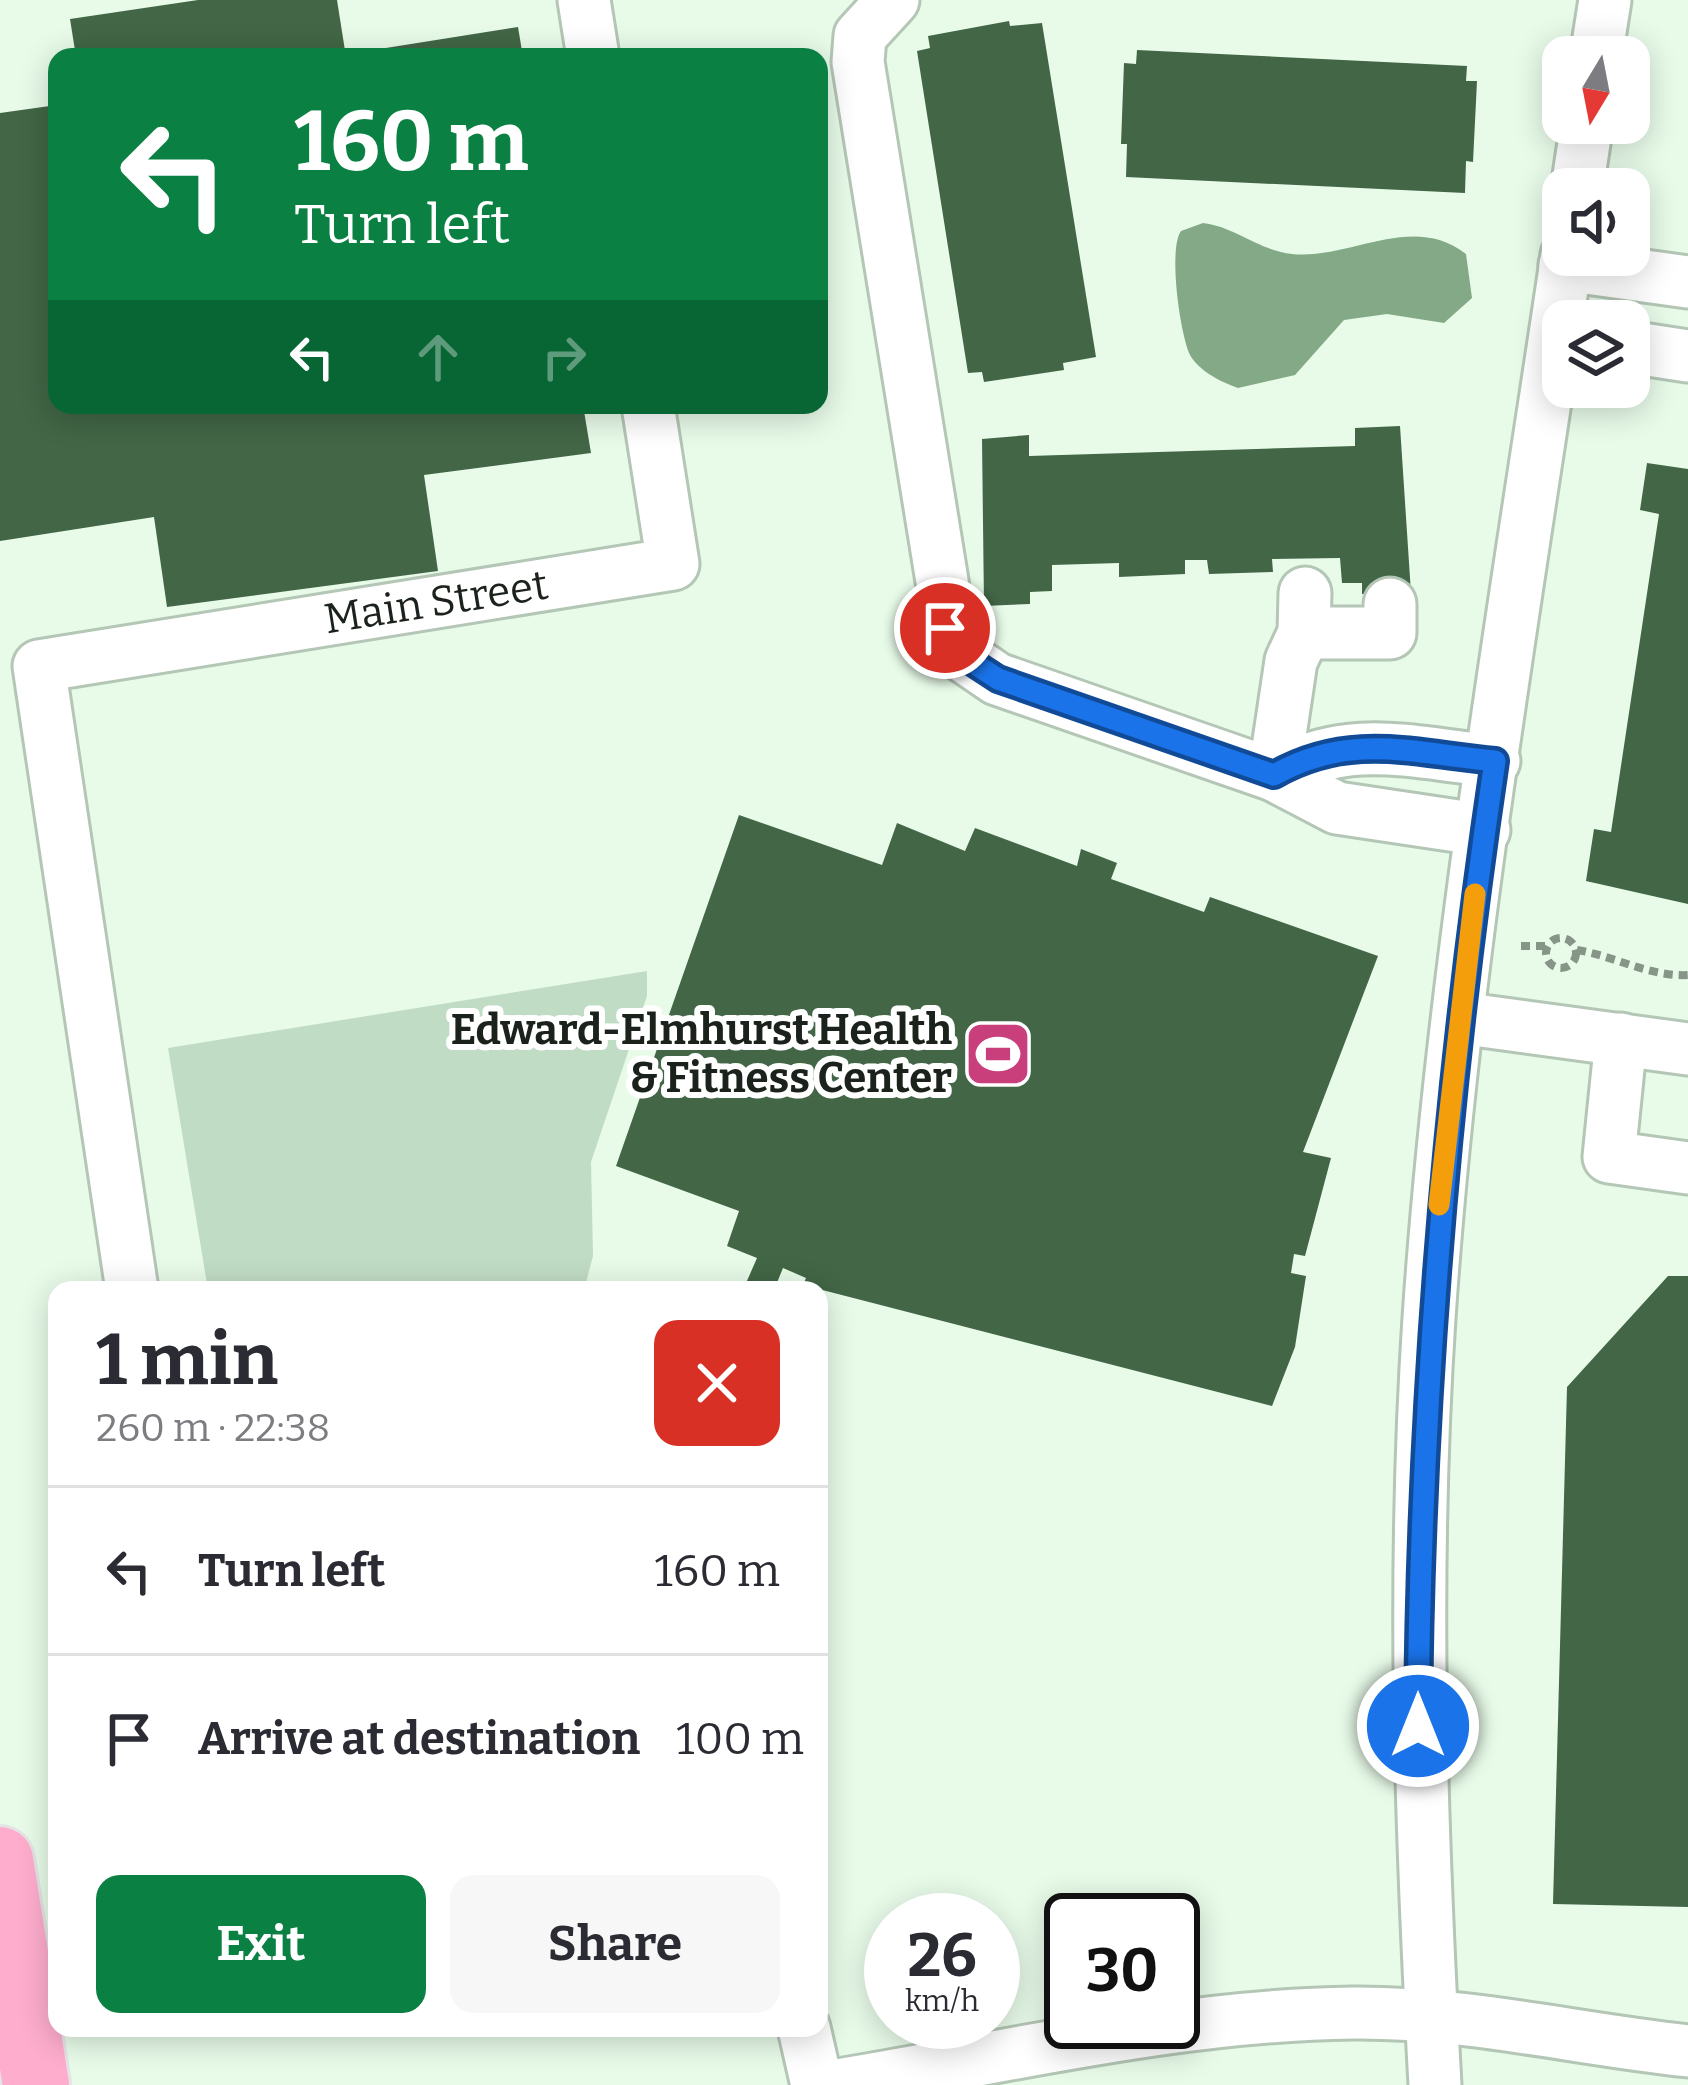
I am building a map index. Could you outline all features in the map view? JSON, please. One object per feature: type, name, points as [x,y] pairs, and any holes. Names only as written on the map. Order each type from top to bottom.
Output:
[{"type":"main road","points":[[0,1860],[36,2085]]},
{"type":"street","points":[[584,0],[591,48]]},
{"type":"street","points":[[893,0],[860,36],[858,62],[952,649],[998,679],[1274,775],[1336,808],[1484,830]]},
{"type":"street","points":[[1599,36],[1605,0]]},
{"type":"street","points":[[1650,275],[1688,282]]},
{"type":"street","points":[[1650,350],[1688,356]]},
{"type":"street","points":[[1435,2085],[1418,1770],[1420,1507],[1430,1317],[1484,830],[1548,408]]},
{"type":"street","name":"Main Street","points":[[130,1281],[39,666],[674,564],[649,414]]},
{"type":"street","points":[[1274,775],[1291,661],[1305,613],[1390,633],[1390,604]]},
{"type":"street","points":[[1274,775],[1312,753],[1352,747],[1495,761]]},
{"type":"street","points":[[1460,1018],[1688,1049]]},
{"type":"street","points":[[1622,1040],[1610,1157],[1688,1168]]},
{"type":"street","points":[[838,2085],[1250,2019],[1355,2013],[1534,2026],[1688,2051]]},
{"type":"street","points":[[807,2037],[817,2085]]},
{"type":"path","points":[[1521,946],[1547,946],[1564,938],[1577,950],[1613,956],[1661,976],[1688,975]]},
{"type":"path","points":[[1547,946],[1548,961],[1561,968],[1575,960],[1577,950]]},
{"type":"shaded area","points":[[1203,223],[1292,254],[1336,251],[1403,237],[1445,242],[1466,254],[1472,298],[1444,323],[1387,314],[1344,320],[1295,375],[1238,388],[1199,366],[1190,355],[1183,329],[1175,273],[1177,241],[1181,231]]},
{"type":"shaded area","points":[[647,971],[647,996],[591,1162],[593,1256],[586,1281],[207,1281],[168,1048]]},
{"type":"building","points":[[198,0],[337,0],[345,48],[75,48],[70,19]]},
{"type":"building","points":[[1009,21],[1010,26],[1042,23],[1096,357],[1063,363],[1064,370],[984,382],[982,372],[968,373],[917,51],[930,48],[928,36]]},
{"type":"building","points":[[518,27],[522,48],[386,48]]},
{"type":"building","points":[[1137,50],[1467,66],[1466,81],[1477,81],[1473,162],[1466,161],[1465,193],[1126,177],[1127,144],[1121,144],[1124,63],[1136,64]]},
{"type":"building","points":[[48,106],[48,414],[584,414],[591,453],[424,475],[438,571],[167,607],[154,517],[0,541],[0,113]]},
{"type":"building","points":[[1400,426],[1411,593],[1362,594],[1362,583],[1342,583],[1340,558],[1272,559],[1273,572],[1209,574],[1207,560],[1185,560],[1185,574],[1119,577],[1119,563],[1052,565],[1052,591],[1030,592],[1030,604],[984,606],[982,439],[1029,435],[1029,456],[1355,446],[1355,428]]},
{"type":"building","points":[[1647,463],[1688,469],[1688,904],[1586,881],[1594,829],[1611,832],[1659,514],[1640,510]]},
{"type":"building","name":"Edward-Elmhurst Health & Fitness Center","points":[[739,815],[882,865],[897,823],[965,851],[975,828],[1077,866],[1081,849],[1117,863],[1111,879],[1204,912],[1210,897],[1378,956],[1303,1152],[1331,1158],[1305,1256],[1294,1254],[1291,1273],[1306,1276],[1295,1347],[1272,1406],[828,1291],[828,1281],[805,1281],[783,1268],[778,1281],[747,1281],[757,1258],[727,1246],[739,1211],[616,1166]]},
{"type":"building","points":[[1668,1276],[1688,1276],[1688,1907],[1553,1904],[1567,1387]]},
{"type":"slow traffic","points":[[1439,1205],[1475,894]]},
{"type":"place","name":"Edward-Elmhurst Health & Fitness Center","points":[[998,1054]]},
{"type":"route","points":[[945,628],[952,649],[968,664],[998,679],[1274,775],[1312,753],[1352,747],[1495,761],[1446,1127],[1430,1317],[1420,1507],[1418,1726]]}]
